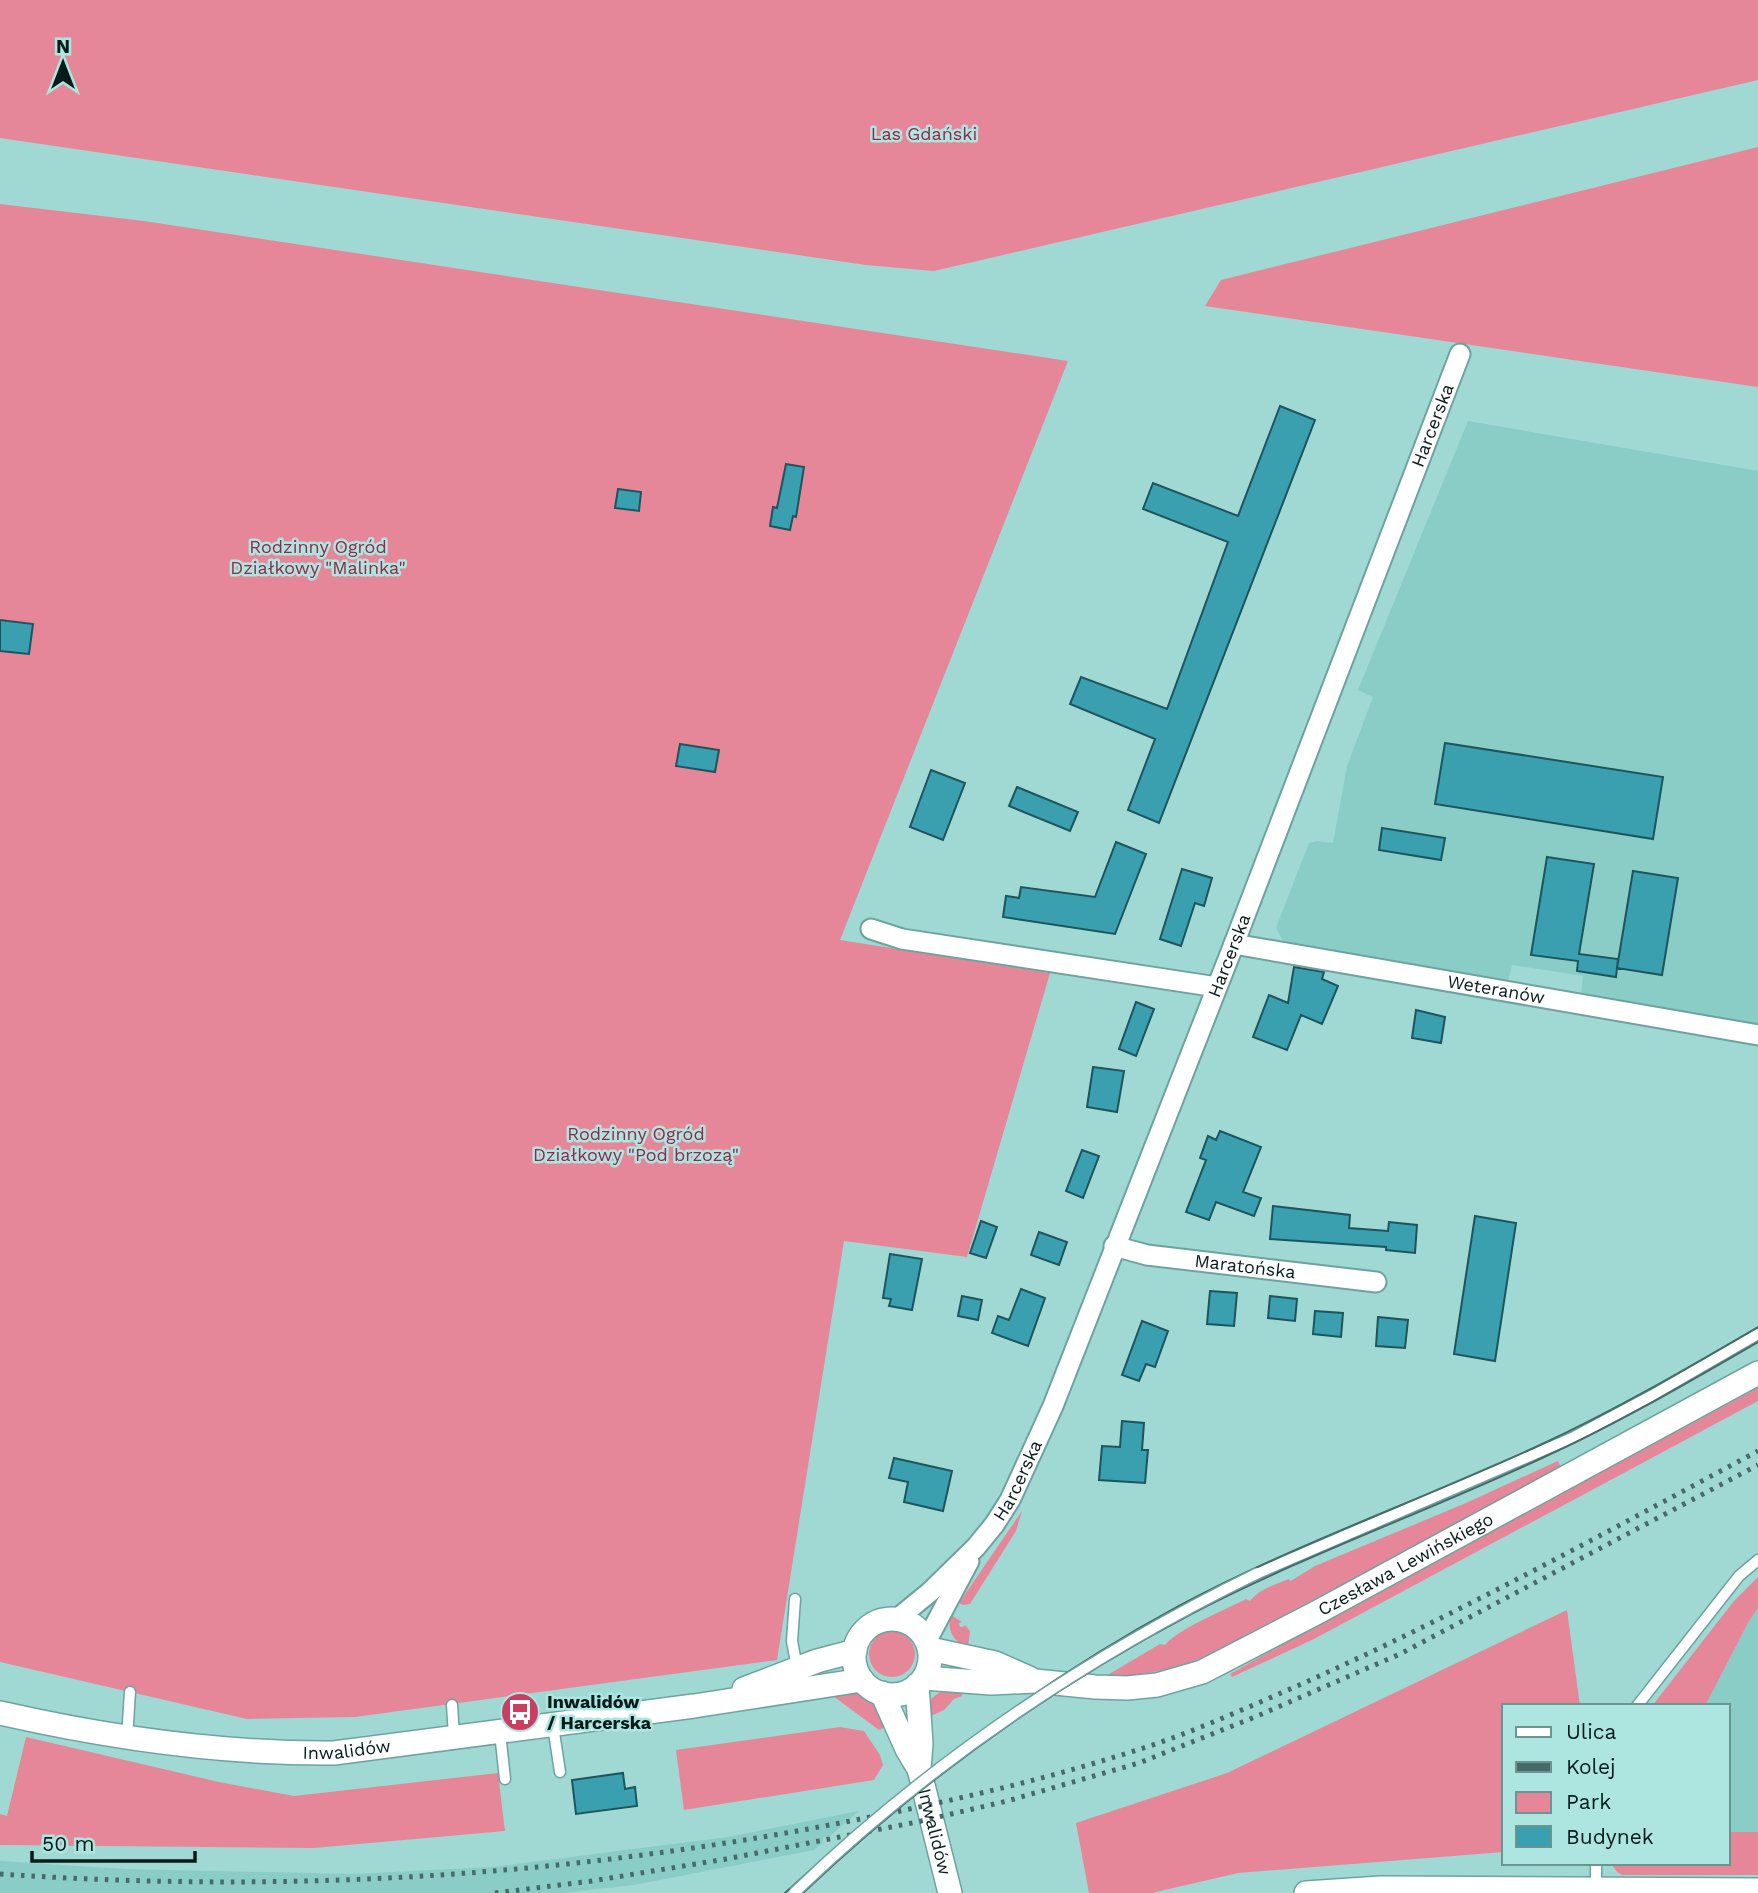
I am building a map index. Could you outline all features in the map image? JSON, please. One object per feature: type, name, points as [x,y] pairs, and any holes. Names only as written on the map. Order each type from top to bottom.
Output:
[{"type":"street","name":"Harcerska","points":[[897,1619],[930,1592],[976,1547],[1010,1500],[1048,1417],[1234,944],[1460,354]]},
{"type":"street","points":[[871,929],[902,939],[1217,987]]},
{"type":"street","name":"Weteranów","points":[[1234,944],[1758,1035]]},
{"type":"street","name":"Maratońska","points":[[1114,1246],[1147,1255],[1376,1282]]},
{"type":"street","name":"Czesława Lewińskiego","points":[[920,1682],[1035,1681],[1127,1688],[1157,1685],[1202,1672],[1305,1619],[1758,1373]]},
{"type":"street","name":"Harcerska","points":[[928,1645],[976,1547]]},
{"type":"street","points":[[884,1619],[909,1622],[919,1630],[928,1645],[930,1659],[920,1682],[898,1694],[882,1693],[869,1687],[856,1668],[855,1651],[863,1633],[872,1624],[884,1619]]},
{"type":"street","name":"Czesława Lewińskiego","points":[[928,1645],[995,1663],[1035,1681]]},
{"type":"street","name":"Inwalidów","points":[[694,1706],[817,1661],[855,1651]]},
{"type":"street","name":"Inwalidów","points":[[0,1713],[127,1739],[208,1748],[334,1753],[694,1706],[862,1680]]},
{"type":"street","name":"Inwalidów","points":[[919,1769],[920,1682]]},
{"type":"street","name":"Inwalidów","points":[[882,1693],[919,1769],[950,1893]]},
{"type":"street","points":[[1306,1893],[1380,1888],[1758,1890]]},
{"type":"lane","points":[[794,1893],[886,1811],[964,1750],[1025,1707],[1129,1641],[1258,1573],[1574,1437],[1758,1334]]},
{"type":"lane","points":[[1639,1704],[1731,1585],[1758,1560]]},
{"type":"lane","points":[[795,1599],[792,1641],[797,1669]]},
{"type":"lane","points":[[127,1739],[131,1692]]},
{"type":"lane","points":[[452,1705],[455,1738]]},
{"type":"lane","points":[[553,1725],[560,1772]]},
{"type":"lane","points":[[500,1732],[505,1779]]},
{"type":"lane","points":[[1596,1865],[1596,1889]]},
{"type":"shaded area","points":[[1468,421],[1758,471],[1758,1025],[1581,995],[1583,976],[1512,965],[1508,981],[1286,947],[1276,928],[1309,843],[1333,843],[1347,766],[1373,697],[1358,690]]},
{"type":"shaded area","points":[[1758,1608],[1758,1832],[1730,1832],[1730,1704],[1706,1704]]},
{"type":"shaded area","points":[[859,1811],[830,1836],[823,1837],[823,1842],[814,1850],[634,1885],[563,1893],[0,1893],[0,1861],[125,1869],[352,1874],[492,1867],[728,1837]]},
{"type":"green space","name":"Las Gdański","points":[[0,0],[1758,0],[1758,80],[934,271],[866,265],[0,138]]},
{"type":"green space","points":[[1758,147],[1758,387],[1205,306],[1221,280]]},
{"type":"green space","points":[[0,204],[144,221],[1068,361],[840,940],[1050,973],[967,1257],[844,1241],[777,1660],[355,1717],[247,1719],[0,1662]]},
{"type":"green space","points":[[1758,1388],[1758,1401],[1314,1639],[1232,1677],[1230,1674],[1428,1565]]},
{"type":"green space","points":[[1558,1461],[1561,1468],[1212,1654],[1160,1671],[1106,1676],[1160,1644],[1165,1645],[1179,1633],[1202,1620],[1246,1599],[1250,1601],[1268,1588],[1289,1579],[1290,1581],[1315,1566]]},
{"type":"green space","points":[[1022,1511],[1016,1531],[970,1604],[959,1603]]},
{"type":"green space","points":[[1758,1577],[1758,1608],[1706,1704],[1654,1704],[1734,1601]]},
{"type":"green space","points":[[1567,1610],[1580,1704],[1502,1704],[1502,1852],[1238,1873],[1152,1893],[1089,1893],[1076,1823],[1227,1773]]},
{"type":"green space","points":[[951,1615],[962,1622],[959,1623],[960,1627],[965,1625],[970,1631],[968,1648],[952,1635]]},
{"type":"green space","points":[[892,1631],[908,1638],[915,1654],[908,1670],[892,1677],[876,1670],[869,1654],[876,1638]]},
{"type":"green space","points":[[962,1687],[962,1696],[954,1699],[944,1710],[929,1717],[929,1701],[933,1697],[944,1690]]},
{"type":"green space","points":[[850,1689],[876,1704],[888,1726],[879,1730],[833,1696]]},
{"type":"green space","points":[[840,1727],[864,1731],[880,1755],[883,1765],[874,1780],[684,1810],[676,1750]]},
{"type":"green space","points":[[26,1737],[219,1782],[294,1796],[498,1773],[505,1831],[314,1848],[0,1845],[0,1814],[7,1816]]},
{"type":"green space","points":[[1730,1832],[1758,1832],[1758,1875],[1622,1875],[1612,1865],[1730,1865]]},
{"type":"building","points":[[1280,406],[1315,420],[1159,823],[1128,810],[1155,739],[1070,704],[1081,677],[1167,709],[1228,542],[1143,509],[1153,483],[1238,516]]},
{"type":"building","points":[[786,464],[804,467],[796,517],[793,516],[790,530],[770,526],[773,507],[777,508]]},
{"type":"building","points":[[618,489],[641,492],[639,511],[615,508]]},
{"type":"building","points":[[0,620],[33,624],[29,654],[0,651]]},
{"type":"building","points":[[1445,743],[1663,777],[1653,839],[1435,804]]},
{"type":"building","points":[[680,744],[719,750],[715,772],[676,766]]},
{"type":"building","points":[[931,770],[965,783],[943,840],[910,827]]},
{"type":"building","points":[[1017,787],[1078,812],[1070,831],[1009,806]]},
{"type":"building","points":[[1382,828],[1445,838],[1441,860],[1379,850]]},
{"type":"building","points":[[1116,842],[1146,854],[1115,934],[1003,917],[1006,896],[1019,898],[1021,887],[1095,897]]},
{"type":"building","points":[[1547,857],[1594,864],[1579,954],[1618,959],[1616,977],[1577,971],[1578,961],[1531,955]]},
{"type":"building","points":[[1182,869],[1212,878],[1204,906],[1195,903],[1181,946],[1160,939]]},
{"type":"building","points":[[1633,871],[1678,878],[1662,975],[1617,968]]},
{"type":"building","points":[[1294,967],[1324,972],[1322,979],[1338,986],[1322,1024],[1301,1015],[1287,1050],[1253,1037],[1269,995],[1288,1003]]},
{"type":"building","points":[[1136,1002],[1154,1009],[1136,1056],[1119,1049]]},
{"type":"building","points":[[1416,1010],[1445,1017],[1441,1043],[1412,1038]]},
{"type":"building","points":[[1093,1067],[1124,1071],[1117,1112],[1087,1107]]},
{"type":"building","points":[[1220,1131],[1261,1147],[1243,1192],[1261,1198],[1254,1216],[1216,1202],[1209,1220],[1186,1212],[1206,1160],[1200,1158],[1208,1136],[1216,1140]]},
{"type":"building","points":[[1082,1150],[1099,1156],[1083,1198],[1066,1191]]},
{"type":"building","points":[[1273,1206],[1350,1215],[1349,1228],[1388,1231],[1389,1222],[1417,1225],[1415,1253],[1386,1250],[1386,1247],[1270,1239]]},
{"type":"building","points":[[1475,1216],[1516,1223],[1495,1361],[1454,1354]]},
{"type":"building","points":[[981,1221],[997,1227],[986,1258],[970,1253]]},
{"type":"building","points":[[1039,1232],[1067,1242],[1059,1265],[1031,1255]]},
{"type":"building","points":[[890,1254],[922,1259],[912,1310],[889,1306],[891,1299],[883,1298]]},
{"type":"building","points":[[1021,1289],[1045,1298],[1028,1346],[992,1333],[998,1316],[1009,1320]]},
{"type":"building","points":[[1210,1291],[1237,1293],[1234,1326],[1207,1324]]},
{"type":"building","points":[[962,1296],[982,1300],[978,1320],[958,1316]]},
{"type":"building","points":[[1270,1296],[1297,1299],[1295,1321],[1268,1318]]},
{"type":"building","points":[[1315,1311],[1343,1313],[1341,1337],[1313,1334]]},
{"type":"building","points":[[1378,1317],[1408,1320],[1405,1348],[1376,1346]]},
{"type":"building","points":[[1142,1321],[1168,1331],[1155,1367],[1146,1364],[1139,1381],[1122,1375]]},
{"type":"building","points":[[1122,1421],[1144,1423],[1142,1450],[1148,1450],[1145,1483],[1099,1480],[1102,1446],[1120,1447]]},
{"type":"building","points":[[894,1458],[952,1471],[943,1511],[904,1502],[908,1482],[889,1478]]},
{"type":"building","points":[[623,1773],[625,1789],[635,1787],[637,1806],[576,1814],[572,1780]]},
{"type":"tram line","points":[[785,1893],[877,1812],[973,1737],[1126,1636],[1179,1606],[1267,1563],[1566,1433],[1758,1327]]},
{"type":"tram line","points":[[803,1893],[847,1852],[940,1776],[1087,1673],[1191,1614],[1278,1572],[1570,1445],[1652,1403],[1758,1342]]},
{"type":"railway","points":[[0,1874],[207,1882],[411,1877],[513,1869],[615,1859],[717,1844],[819,1827],[978,1794],[1155,1744],[1297,1686],[1472,1602],[1758,1451]]},
{"type":"railway","points":[[495,1893],[592,1881],[726,1859],[917,1822],[1007,1801],[1139,1763],[1255,1717],[1400,1654],[1758,1465]]},
{"type":"place","name":"Inwalidów / Harcerska","points":[[520,1712]]},
{"type":"park label","name":"Rodzinny Ogród Działkowy \"Malinka\"","points":[[318,557]]},
{"type":"park label","name":"Rodzinny Ogród Działkowy \"Pod brzozą\"","points":[[636,1144]]}]
